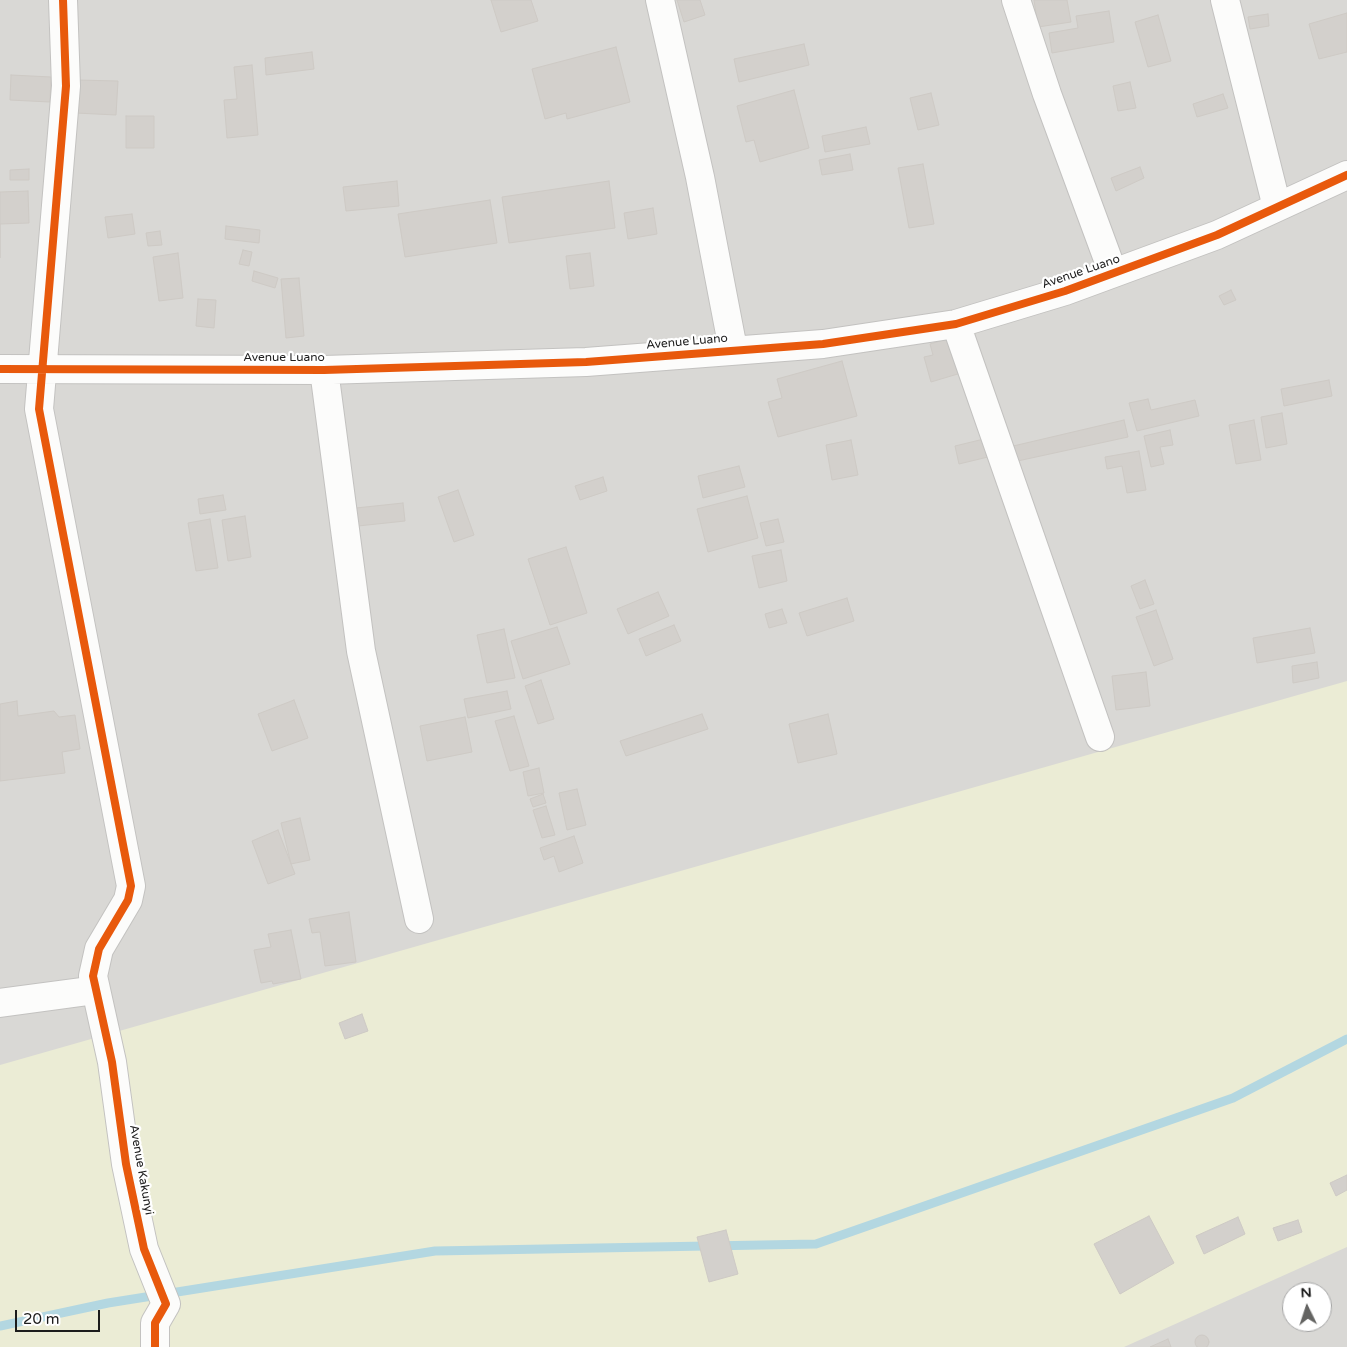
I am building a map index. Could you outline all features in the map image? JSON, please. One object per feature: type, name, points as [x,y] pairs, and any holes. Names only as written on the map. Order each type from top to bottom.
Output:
[{"type":"street","points":[[0,1003],[96,990],[93,966],[99,949],[128,900],[130,886],[39,409],[44,368],[66,86],[63,0]]},
{"type":"street","points":[[660,0],[700,177],[734,349]]},
{"type":"street","points":[[1016,0],[1047,94],[1113,273]]},
{"type":"street","points":[[1225,0],[1277,207]]},
{"type":"street","name":"Avenue Luano","points":[[0,369],[324,370],[586,362],[734,349],[824,344],[956,324],[1065,291],[1217,235],[1347,175]]},
{"type":"street","points":[[956,324],[1100,737]]},
{"type":"street","points":[[324,370],[360,651],[419,919]]},
{"type":"street","name":"Avenue Kakunyi","points":[[96,990],[112,1062],[126,1164],[144,1249],[166,1304],[155,1323],[155,1347]]},
{"type":"shaded area","points":[[0,0],[1347,0],[1347,1347],[0,1347]]},
{"type":"green space","points":[[1347,681],[1347,1247],[1124,1347],[0,1347],[0,1065]]},
{"type":"building","points":[[491,0],[531,0],[538,21],[501,32]]},
{"type":"building","points":[[677,0],[700,0],[705,15],[684,22]]},
{"type":"building","points":[[1034,0],[1067,0],[1071,22],[1038,27]]},
{"type":"building","points":[[1109,11],[1114,42],[1052,53],[1049,33],[1078,28],[1076,16]]},
{"type":"building","points":[[1347,13],[1347,52],[1319,59],[1309,24]]},
{"type":"building","points":[[1268,14],[1269,26],[1250,29],[1248,17]]},
{"type":"building","points":[[1158,15],[1171,61],[1148,67],[1135,22]]},
{"type":"building","points":[[804,44],[809,65],[739,82],[734,59]]},
{"type":"building","points":[[616,47],[630,102],[567,119],[566,113],[545,119],[532,69]]},
{"type":"building","points":[[312,52],[314,69],[266,75],[265,58]]},
{"type":"building","points":[[252,65],[258,135],[227,138],[224,100],[237,99],[234,67]]},
{"type":"building","points":[[11,75],[51,77],[50,102],[10,100]]},
{"type":"building","points":[[77,80],[118,81],[116,115],[76,113]]},
{"type":"building","points":[[1130,82],[1136,108],[1118,111],[1113,86]]},
{"type":"building","points":[[794,90],[809,148],[760,162],[754,140],[746,142],[737,106]]},
{"type":"building","points":[[931,93],[939,125],[918,130],[910,98]]},
{"type":"building","points":[[1223,94],[1228,108],[1197,117],[1193,104]]},
{"type":"building","points":[[126,116],[154,116],[154,148],[126,148]]},
{"type":"building","points":[[866,127],[870,144],[825,152],[822,136]]},
{"type":"building","points":[[850,154],[853,170],[822,175],[819,160]]},
{"type":"building","points":[[923,164],[934,224],[909,228],[898,168]]},
{"type":"building","points":[[1140,167],[1144,178],[1116,191],[1111,178]]},
{"type":"building","points":[[29,169],[29,180],[10,180],[10,170]]},
{"type":"building","points":[[397,181],[399,206],[346,211],[343,187]]},
{"type":"building","points":[[609,181],[615,228],[509,243],[502,197]]},
{"type":"building","points":[[28,191],[29,223],[0,224],[0,192]]},
{"type":"building","points":[[490,200],[497,243],[405,257],[398,214]]},
{"type":"building","points":[[653,208],[657,234],[628,239],[624,213]]},
{"type":"building","points":[[132,214],[135,234],[108,238],[105,217]]},
{"type":"building","points":[[226,226],[260,230],[259,243],[225,239]]},
{"type":"building","points":[[160,231],[162,245],[148,246],[146,233]]},
{"type":"building","points":[[243,250],[252,252],[249,266],[239,264]]},
{"type":"building","points":[[178,253],[183,298],[159,301],[153,257]]},
{"type":"building","points":[[590,253],[594,286],[570,289],[566,256]]},
{"type":"building","points":[[254,271],[278,278],[275,288],[252,281]]},
{"type":"building","points":[[299,278],[304,336],[286,338],[281,279]]},
{"type":"building","points":[[1231,290],[1236,300],[1224,305],[1219,296]]},
{"type":"building","points":[[198,299],[216,300],[214,328],[196,326]]},
{"type":"building","points":[[960,335],[971,370],[931,382],[924,357],[933,355],[930,344]]},
{"type":"building","points":[[842,361],[857,416],[778,437],[768,402],[782,398],[777,379]]},
{"type":"building","points":[[1329,380],[1332,396],[1284,406],[1281,389]]},
{"type":"building","points":[[1148,399],[1151,410],[1195,400],[1199,416],[1137,431],[1129,403]]},
{"type":"building","points":[[1282,413],[1287,444],[1266,448],[1261,417]]},
{"type":"building","points":[[1124,420],[1128,437],[1013,462],[1009,447]]},
{"type":"building","points":[[1254,420],[1261,460],[1236,464],[1229,425]]},
{"type":"building","points":[[1170,430],[1173,445],[1160,447],[1164,464],[1151,467],[1144,436]]},
{"type":"building","points":[[988,438],[992,456],[959,464],[955,446]]},
{"type":"building","points":[[851,440],[858,475],[832,480],[826,445]]},
{"type":"building","points":[[1139,451],[1146,490],[1127,493],[1122,466],[1107,469],[1105,457]]},
{"type":"building","points":[[739,466],[745,487],[703,498],[698,476]]},
{"type":"building","points":[[603,477],[607,491],[580,500],[575,486]]},
{"type":"building","points":[[458,490],[474,535],[454,542],[438,497]]},
{"type":"building","points":[[223,495],[226,510],[200,514],[198,499]]},
{"type":"building","points":[[747,496],[758,538],[708,552],[697,509]]},
{"type":"building","points":[[403,503],[405,521],[358,526],[356,508]]},
{"type":"building","points":[[245,516],[251,557],[228,561],[222,520]]},
{"type":"building","points":[[210,519],[218,568],[196,571],[188,523]]},
{"type":"building","points":[[778,519],[784,542],[766,546],[760,523]]},
{"type":"building","points":[[566,547],[587,613],[550,625],[528,559]]},
{"type":"building","points":[[781,550],[787,581],[759,588],[752,556]]},
{"type":"building","points":[[1145,580],[1154,604],[1140,609],[1131,586]]},
{"type":"building","points":[[658,592],[669,616],[628,634],[617,609]]},
{"type":"building","points":[[847,598],[854,621],[807,636],[799,613]]},
{"type":"building","points":[[782,609],[787,623],[769,628],[765,614]]},
{"type":"building","points":[[1156,610],[1173,659],[1154,666],[1136,617]]},
{"type":"building","points":[[674,625],[681,641],[646,656],[639,639]]},
{"type":"building","points":[[557,627],[570,664],[523,679],[511,641]]},
{"type":"building","points":[[1310,628],[1315,653],[1257,663],[1253,638]]},
{"type":"building","points":[[504,629],[515,678],[487,683],[477,635]]},
{"type":"building","points":[[1317,662],[1319,678],[1293,683],[1292,666]]},
{"type":"building","points":[[1146,672],[1150,706],[1116,710],[1112,676]]},
{"type":"building","points":[[541,680],[554,719],[538,724],[525,686]]},
{"type":"building","points":[[507,691],[511,709],[468,718],[464,699]]},
{"type":"building","points":[[294,700],[308,738],[272,751],[258,714]]},
{"type":"building","points":[[17,701],[18,716],[54,711],[59,717],[75,715],[80,749],[62,752],[65,773],[0,781],[0,704]]},
{"type":"building","points":[[702,714],[708,729],[626,756],[620,741]]},
{"type":"building","points":[[828,714],[837,754],[798,763],[789,724]]},
{"type":"building","points":[[514,716],[529,766],[510,771],[495,721]]},
{"type":"building","points":[[465,717],[472,752],[427,761],[420,726]]},
{"type":"building","points":[[539,768],[544,793],[528,796],[523,772]]},
{"type":"building","points":[[577,789],[586,825],[567,830],[559,793]]},
{"type":"building","points":[[543,794],[546,803],[533,807],[530,799]]},
{"type":"building","points":[[546,806],[555,835],[542,838],[533,810]]},
{"type":"building","points":[[300,818],[310,860],[291,864],[281,823]]},
{"type":"building","points":[[278,830],[295,874],[268,884],[252,841]]},
{"type":"building","points":[[574,836],[583,863],[559,872],[554,856],[544,860],[540,848]]},
{"type":"building","points":[[349,912],[356,962],[325,966],[320,932],[312,933],[309,919]]},
{"type":"building","points":[[291,930],[301,979],[273,984],[272,981],[261,983],[254,950],[271,947],[268,934]]},
{"type":"building","points":[[362,1014],[368,1031],[345,1039],[339,1023]]},
{"type":"building","points":[[1347,1175],[1347,1190],[1336,1196],[1330,1183]]},
{"type":"building","points":[[1149,1216],[1174,1263],[1120,1294],[1094,1244]]},
{"type":"building","points":[[1238,1217],[1245,1234],[1204,1254],[1196,1236]]},
{"type":"building","points":[[1298,1220],[1302,1232],[1278,1241],[1273,1228]]},
{"type":"building","points":[[726,1230],[738,1274],[709,1282],[697,1237]]},
{"type":"building","points":[[1202,1335],[1207,1337],[1209,1342],[1207,1347],[1202,1349],[1197,1347],[1195,1342],[1197,1337]]},
{"type":"building","points":[[1168,1339],[1171,1347],[1150,1347]]},
{"type":"waterway","points":[[0,1326],[108,1303],[435,1251],[816,1244],[1233,1098],[1347,1039]]},
{"type":"cycle path","points":[[63,0],[66,86],[39,409],[131,886],[128,900],[99,949],[93,976],[112,1062],[126,1164],[144,1249],[166,1304],[155,1323],[155,1347]]},
{"type":"cycle path","points":[[0,369],[324,370],[586,362],[823,344],[956,324],[1065,291],[1217,235],[1347,175]]}]
